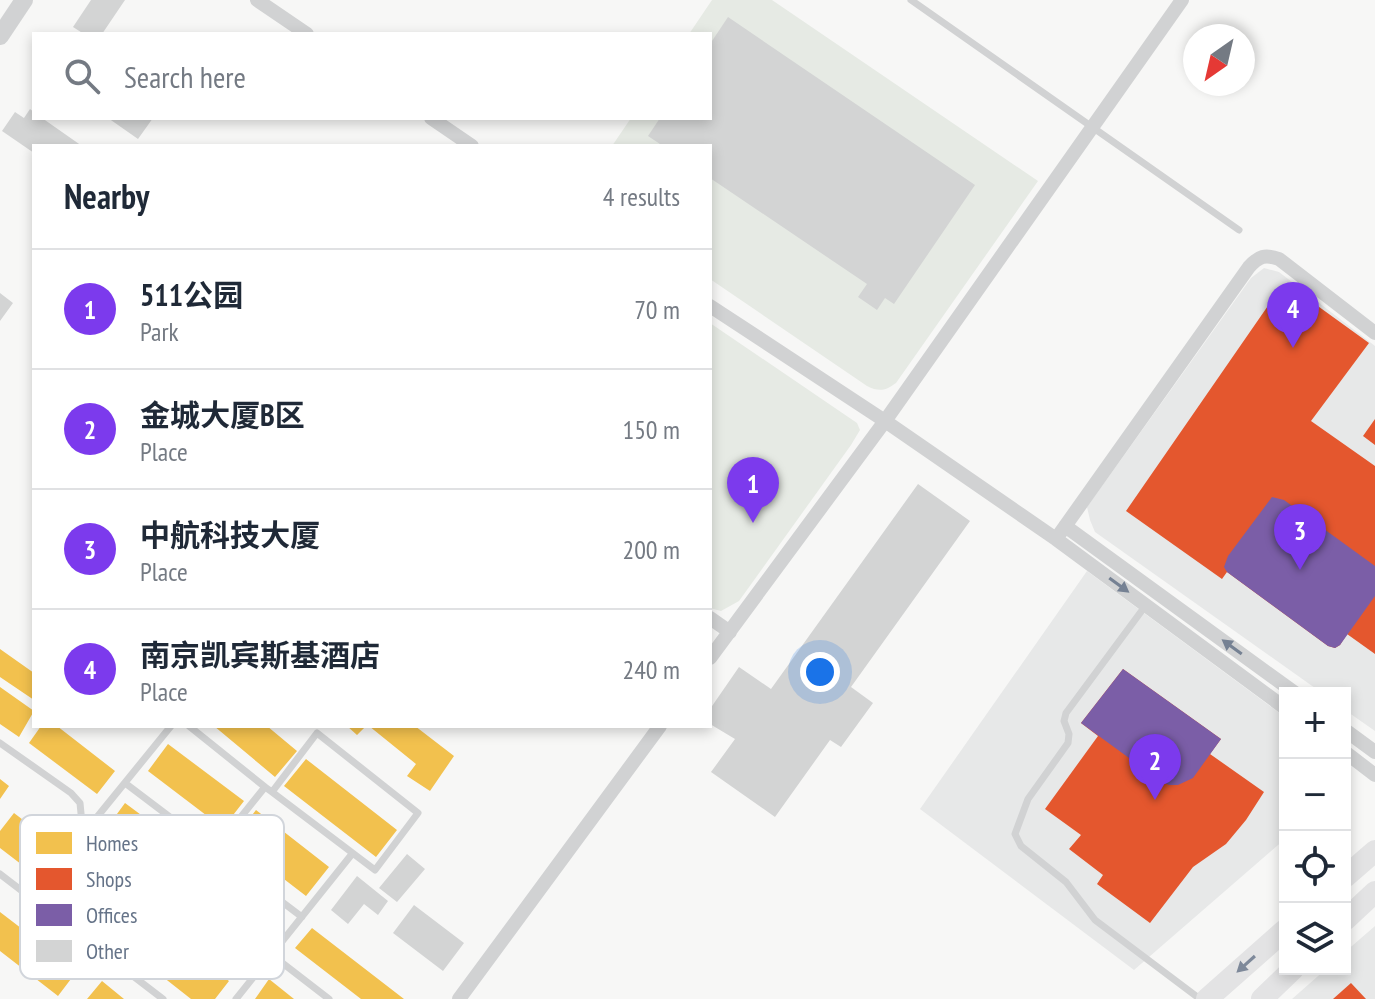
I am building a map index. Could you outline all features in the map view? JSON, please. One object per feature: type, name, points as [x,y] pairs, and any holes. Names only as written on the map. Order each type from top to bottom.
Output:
[{"type":"highway","points":[[1351,872],[1375,851]]},
{"type":"highway","points":[[1351,914],[1375,892]]},
{"type":"highway","points":[[1201,997],[1279,935]]},
{"type":"highway","points":[[1262,999],[1287,975]]},
{"type":"street","points":[[0,36],[24,0]]},
{"type":"street","points":[[257,0],[304,32]]},
{"type":"street","points":[[712,655],[885,421],[1182,0]]},
{"type":"street","points":[[434,120],[469,144]]},
{"type":"street","points":[[1056,539],[1257,258],[1268,255],[1279,259],[1375,333]]},
{"type":"street","points":[[712,307],[1056,539],[1279,704]]},
{"type":"street","points":[[1065,526],[1287,687]]},
{"type":"street","points":[[712,619],[730,632]]},
{"type":"street","points":[[459,999],[659,728]]},
{"type":"street","points":[[1351,734],[1375,752]]},
{"type":"street","points":[[1351,757],[1375,775]]},
{"type":"lane","points":[[911,0],[1239,230]]},
{"type":"lane","points":[[1146,605],[1066,713],[1064,721],[1069,734],[1068,743],[1028,799],[1015,834],[1021,846],[1066,882],[1095,920],[1201,997]]},
{"type":"lane","points":[[99,815],[169,728]]},
{"type":"lane","points":[[192,728],[375,870],[418,813],[311,728]]},
{"type":"lane","points":[[246,815],[317,733]]},
{"type":"lane","points":[[0,743],[71,793],[80,803],[81,815]]},
{"type":"lane","points":[[125,783],[167,815]]},
{"type":"lane","points":[[284,940],[352,854]]},
{"type":"lane","points":[[0,874],[20,889]]},
{"type":"lane","points":[[284,903],[302,917]]},
{"type":"lane","points":[[284,964],[329,999]]},
{"type":"lane","points":[[137,979],[163,999]]},
{"type":"lane","points":[[236,999],[252,979]]},
{"type":"shaded area","points":[[712,0],[772,0],[1038,181],[896,383],[889,388],[879,390],[867,386],[712,280],[712,144],[613,144],[630,120],[712,120],[712,32],[690,32]]},
{"type":"shaded area","points":[[1264,268],[1279,272],[1375,346],[1375,731],[1351,714],[1351,687],[1314,687],[1095,532],[1090,520],[1087,507],[1251,278]]},
{"type":"shaded area","points":[[712,324],[857,423],[860,430],[739,601],[721,611],[712,609]]},
{"type":"shaded area","points":[[1087,571],[1279,713],[1279,844],[1134,970],[920,809]]},
{"type":"shaded area","points":[[1375,926],[1375,999],[1292,999],[1319,975],[1351,975],[1351,947]]},
{"type":"building: Homes","points":[[0,649],[32,672],[32,699],[0,677]]},
{"type":"building: Homes","points":[[0,687],[32,710],[32,714],[19,737],[0,724]]},
{"type":"building: Homes","points":[[40,728],[60,728],[115,771],[97,794],[29,743]]},
{"type":"building: Homes","points":[[216,728],[269,728],[297,751],[275,777]]},
{"type":"building: Homes","points":[[349,728],[364,728],[357,735]]},
{"type":"building: Homes","points":[[371,728],[418,728],[454,756],[430,791],[407,776],[416,764]]},
{"type":"building: Homes","points":[[168,744],[244,801],[233,815],[206,815],[148,771]]},
{"type":"building: Homes","points":[[306,759],[397,830],[376,857],[284,786]]},
{"type":"building: Homes","points":[[0,779],[9,786],[0,799]]},
{"type":"building: Homes","points":[[125,803],[141,815],[116,815]]},
{"type":"building: Homes","points":[[14,813],[20,818],[20,863],[0,848],[0,831]]},
{"type":"building: Homes","points":[[284,832],[329,867],[306,896],[284,879]]},
{"type":"building: Homes","points":[[0,912],[20,927],[20,967],[0,951]]},
{"type":"building: Homes","points":[[312,928],[404,999],[361,999],[295,948]]},
{"type":"building: Homes","points":[[36,979],[71,979],[58,996]]},
{"type":"building: Homes","points":[[166,979],[229,981],[215,999],[191,999]]},
{"type":"building: Homes","points":[[269,979],[294,999],[255,999]]},
{"type":"building: Homes","points":[[102,981],[124,999],[87,999]]},
{"type":"building: Shops","points":[[1284,286],[1297,291],[1369,343],[1311,421],[1375,466],[1375,654],[1347,634],[1340,645],[1335,648],[1328,646],[1227,572],[1222,579],[1126,511]]},
{"type":"building: Shops","points":[[1375,419],[1375,445],[1363,436]]},
{"type":"building: Shops","points":[[1123,669],[1221,739],[1210,754],[1264,792],[1226,844],[1193,867],[1150,923],[1097,884],[1103,875],[1069,849],[1081,835],[1045,809],[1098,736],[1081,723]]},
{"type":"building: Shops","points":[[1351,983],[1366,999],[1333,999]]},
{"type":"building: Offices","points":[[1272,497],[1284,500],[1375,566],[1375,596],[1335,648],[1328,646],[1224,567],[1228,556]]},
{"type":"building: Offices","points":[[1123,669],[1221,739],[1193,778],[1178,785],[1162,782],[1081,723]]},
{"type":"building: Other","points":[[91,0],[125,0],[103,32],[81,32],[73,27]]},
{"type":"building: Other","points":[[728,17],[975,185],[894,304],[885,298],[877,310],[858,297],[867,284],[712,179],[712,144],[660,144],[648,136],[659,120],[712,120],[712,41]]},
{"type":"building: Other","points":[[30,109],[32,120],[45,120],[79,144],[32,144],[32,152],[2,131],[15,112],[24,118]]},
{"type":"building: Other","points":[[111,120],[152,120],[138,139]]},
{"type":"building: Other","points":[[0,293],[13,303],[0,321]]},
{"type":"building: Other","points":[[918,484],[970,521],[851,687],[873,703],[841,747],[830,740],[775,817],[711,772],[735,739],[712,725],[712,706],[739,667],[771,689]]},
{"type":"building: Other","points":[[407,854],[425,869],[397,902],[379,888]]},
{"type":"building: Other","points":[[357,876],[388,901],[378,915],[364,904],[348,924],[331,910]]},
{"type":"building: Other","points":[[414,905],[464,943],[443,971],[393,933]]},
{"type":"place","name":"南京凯宾斯基酒店","points":[[1293,348]]},
{"type":"place","name":"511公园","points":[[753,523]]},
{"type":"place","name":"中航科技大厦","points":[[1300,570]]},
{"type":"place","name":"金城大厦B区","points":[[1155,800]]}]
